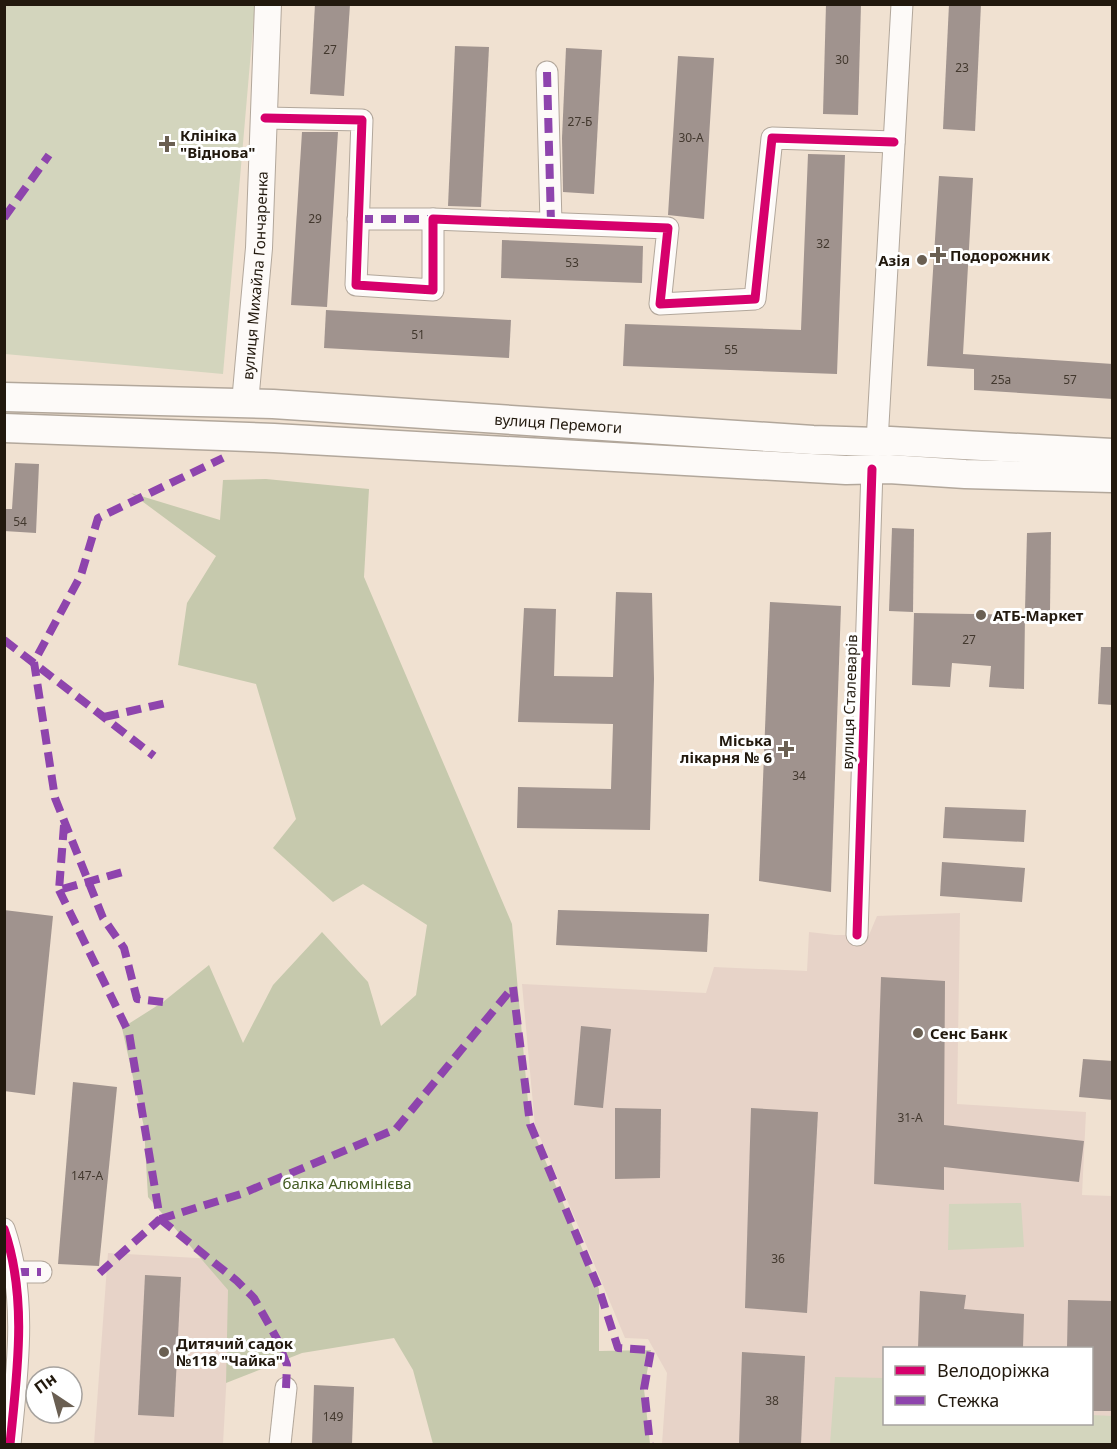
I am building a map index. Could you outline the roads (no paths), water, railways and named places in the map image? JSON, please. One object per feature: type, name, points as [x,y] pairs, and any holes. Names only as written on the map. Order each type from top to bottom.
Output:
[{"type":"main road","name":"вулиця Перемоги","points":[[4,397],[245,403],[813,440],[874,456],[889,469],[965,474],[1113,478]]},
{"type":"main road","points":[[243,436],[245,403]]},
{"type":"main road","name":"вулиця Перемоги","points":[[4,428],[243,436],[846,470],[874,456],[890,441],[1113,453]]},
{"type":"street","name":"вулиця Михайла Гончаренка","points":[[245,403],[259,249],[268,4]]},
{"type":"street","name":"вулиця Сталеварів","points":[[857,935],[874,456],[902,4]]},
{"type":"street","points":[[547,72],[551,223]]},
{"type":"street","points":[[265,118],[362,120],[356,285],[434,291],[433,219]]},
{"type":"street","points":[[358,219],[433,219],[668,228],[660,304],[755,299],[772,138],[894,142]]},
{"type":"street","points":[[4,1229],[9,1241],[15,1272],[20,1331],[10,1444]]},
{"type":"street","points":[[15,1272],[41,1272]]},
{"type":"street","points":[[280,1444],[286,1388]]},
{"type":"place","name":"Клініка \"Віднова\"","points":[[167,144]]},
{"type":"place","name":"Подорожник","points":[[938,255]]},
{"type":"place","name":"Азія","points":[[922,260]]},
{"type":"place","name":"АТБ-Маркет","points":[[981,615]]},
{"type":"place","name":"Мiська лiкарня № 6","points":[[786,749]]},
{"type":"place","name":"Сенс Банк","points":[[918,1033]]},
{"type":"place","name":"Дитячий садок №118 \"Чайка\"","points":[[164,1352]]},
{"type":"park label","name":"балка Алюмінієва","points":[[347,1183]]}]
